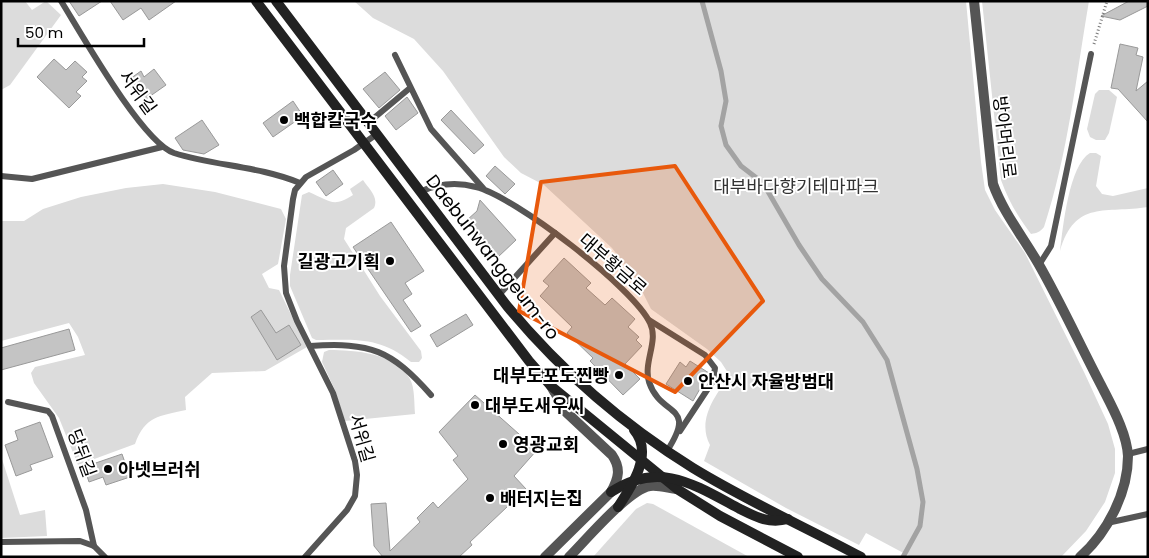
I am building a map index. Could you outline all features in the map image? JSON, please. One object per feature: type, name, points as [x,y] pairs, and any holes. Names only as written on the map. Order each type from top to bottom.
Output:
[{"type":"main road","name":"Daebuhwanggeum-ro","points":[[256,1],[529,361],[551,386],[677,489],[720,516],[798,557]]},
{"type":"main road","name":"Daebuhwanggeum-ro","points":[[276,1],[499,295],[554,359],[579,384],[667,451],[714,480],[858,555]]},
{"type":"main road","points":[[618,507],[634,479],[641,460],[642,441],[626,420]]},
{"type":"main road","points":[[611,492],[634,479],[659,475],[692,485],[759,519],[774,521],[788,519]]},
{"type":"street","name":"방아머리로","points":[[974,1],[993,184],[1002,205],[1039,265],[1106,396],[1128,454],[1123,486],[1107,523],[1097,539],[1080,557]]},
{"type":"street","points":[[545,557],[611,492],[617,481],[617,463],[612,455],[566,412],[551,386]]},
{"type":"street","points":[[570,557],[618,507],[639,489],[650,486],[677,489]]},
{"type":"lane","name":"서위길","points":[[61,1],[119,94],[162,148]]},
{"type":"lane","points":[[1039,265],[1051,246],[1091,54]]},
{"type":"lane","name":"대부황금로","points":[[395,55],[431,129],[484,190]]},
{"type":"lane","points":[[368,123],[410,88]]},
{"type":"lane","points":[[1,176],[32,179],[162,148],[192,157],[266,171],[300,183],[377,134]]},
{"type":"lane","name":"서위길","points":[[300,183],[293,199],[284,266],[284,281],[291,306],[330,386],[356,461],[357,485],[347,510],[305,557]]},
{"type":"lane","name":"대부황금로","points":[[420,192],[441,185],[475,186],[496,194],[530,214],[555,233],[634,300],[649,320],[654,335],[648,359],[650,382],[662,401],[677,414],[680,422],[677,436]]},
{"type":"lane","name":"대부황금로","points":[[499,295],[555,233]]},
{"type":"lane","name":"대부황금로","points":[[649,320],[705,356],[715,368],[713,382],[667,451]]},
{"type":"lane","points":[[310,346],[358,346],[375,350],[400,364],[431,395]]},
{"type":"lane","name":"당뒤길","points":[[8,402],[48,411],[52,416],[86,510],[94,546]]},
{"type":"lane","points":[[1128,454],[1148,449]]},
{"type":"lane","points":[[1107,523],[1148,514]]},
{"type":"lane","points":[[1,542],[80,541],[94,546],[105,557]]},
{"type":"path","points":[[1091,54],[1107,1]]},
{"type":"highlighted area","points":[[675,166],[763,301],[675,392],[519,311],[541,182]]},
{"type":"green space","points":[[1,1],[25,1],[32,10],[46,1],[61,15],[10,85],[1,90]]},
{"type":"green space","name":"대부바다향기테마파크","points":[[354,1],[966,1],[985,190],[995,210],[1025,253],[1108,424],[1115,449],[1115,473],[1105,502],[1086,531],[1061,557],[911,557],[866,533],[859,545],[786,508],[704,461],[710,445],[706,436],[706,418],[713,400],[730,376],[721,362],[707,349],[651,309],[636,279],[612,248],[544,185],[521,173],[504,157],[443,71],[414,39],[373,18]]},
{"type":"green space","points":[[982,1],[1089,1],[1071,115],[1059,172],[1044,227],[1033,234],[1031,234],[1018,215],[1001,180]]},
{"type":"green space","points":[[1099,90],[1109,90],[1117,97],[1109,133],[1105,140],[1096,140],[1090,137],[1087,129],[1095,94]]},
{"type":"green space","points":[[1090,153],[1096,153],[1101,156],[1096,186],[1102,194],[1113,196],[1148,188],[1148,207],[1106,210],[1083,216],[1074,223],[1066,234],[1060,251],[1065,213],[1072,183],[1083,160]]},
{"type":"green space","points":[[363,180],[374,197],[374,208],[346,228],[344,239],[380,296],[421,351],[422,358],[419,362],[411,362],[388,348],[366,341],[316,340],[312,338],[290,286],[302,195],[309,192],[331,202],[341,201],[353,195],[350,189]]},
{"type":"green space","points":[[163,184],[215,192],[281,209],[286,219],[278,264],[262,274],[269,288],[279,290],[307,347],[265,371],[212,373],[185,397],[186,410],[161,416],[148,423],[143,428],[135,444],[78,465],[59,418],[34,383],[31,373],[35,367],[85,355],[78,337],[69,323],[1,341],[1,221],[24,221],[43,209],[81,197],[126,188]]},
{"type":"green space","points":[[329,350],[362,352],[385,358],[395,363],[404,370],[412,383],[415,414],[345,421],[334,388],[322,362],[324,352]]},
{"type":"green space","points":[[1,456],[20,515],[45,510],[47,536],[1,538]]},
{"type":"green space","points":[[647,503],[653,504],[749,557],[593,557],[636,509]]},
{"type":"building","points":[[69,1],[102,1],[79,16]]},
{"type":"building","points":[[110,1],[176,1],[149,20],[141,8],[123,20]]},
{"type":"building","points":[[1129,1],[1148,1],[1148,6],[1120,20],[1101,16]]},
{"type":"building","points":[[1120,44],[1138,48],[1136,55],[1143,57],[1136,91],[1148,81],[1148,122],[1118,89],[1111,88]]},
{"type":"building","points":[[54,59],[66,70],[75,61],[87,72],[82,77],[87,81],[76,92],[81,96],[69,108],[37,77]]},
{"type":"building","points":[[154,69],[166,85],[146,99],[140,90],[135,94],[127,81],[141,71],[144,77]]},
{"type":"building","points":[[385,72],[400,90],[379,108],[363,89]]},
{"type":"building","points":[[407,97],[418,113],[396,130],[385,116]]},
{"type":"building","points":[[293,101],[303,116],[273,137],[263,123]]},
{"type":"building","points":[[451,110],[484,145],[474,154],[441,120]]},
{"type":"building","points":[[202,120],[219,145],[204,154],[183,150],[175,138]]},
{"type":"building","points":[[495,166],[515,184],[505,194],[486,176]]},
{"type":"building","points":[[333,170],[343,184],[326,196],[316,182]]},
{"type":"building","points":[[480,200],[516,240],[498,257],[467,220],[477,211]]},
{"type":"building","points":[[391,222],[424,271],[405,283],[412,294],[403,300],[421,326],[411,332],[353,247]]},
{"type":"building","points":[[564,258],[591,283],[586,288],[605,305],[612,298],[635,319],[628,327],[639,337],[636,340],[642,346],[625,364],[640,379],[623,395],[590,361],[593,358],[567,333],[572,327],[540,296],[549,286],[543,281]]},
{"type":"building","points":[[261,310],[276,333],[289,325],[301,345],[277,360],[251,317]]},
{"type":"building","points":[[466,314],[473,325],[437,347],[430,335]]},
{"type":"building","points":[[69,329],[75,350],[1,370],[1,348]]},
{"type":"building","points":[[690,361],[709,373],[693,401],[666,384],[680,362],[686,367]]},
{"type":"building","points":[[475,395],[537,450],[514,476],[526,489],[470,542],[472,545],[459,557],[383,557],[374,546],[371,504],[386,503],[390,551],[420,522],[417,518],[433,502],[438,508],[468,479],[453,460],[458,456],[439,432]]},
{"type":"building","points":[[40,422],[53,457],[30,465],[32,470],[16,476],[5,445],[18,440],[15,431]]},
{"type":"building","points":[[122,454],[130,477],[106,485],[103,477],[89,482],[84,467]]},
{"type":"waterway","points":[[702,1],[721,71],[726,101],[721,126],[726,145],[741,166],[763,183],[799,245],[822,279],[863,322],[887,360],[917,469],[923,502],[920,526],[903,557]]},
{"type":"place","name":"백합칼국수","points":[[284,120]]},
{"type":"place","name":"길광고기획","points":[[390,261]]},
{"type":"place","name":"대부도포도찐빵","points":[[619,375]]},
{"type":"place","name":"안산시 자율방범대","points":[[688,381]]},
{"type":"place","name":"대부도새우씨","points":[[475,405]]},
{"type":"place","name":"영광교회","points":[[503,444]]},
{"type":"place","name":"아넷브러쉬","points":[[108,469]]},
{"type":"place","name":"배터지는집","points":[[490,498]]}]
